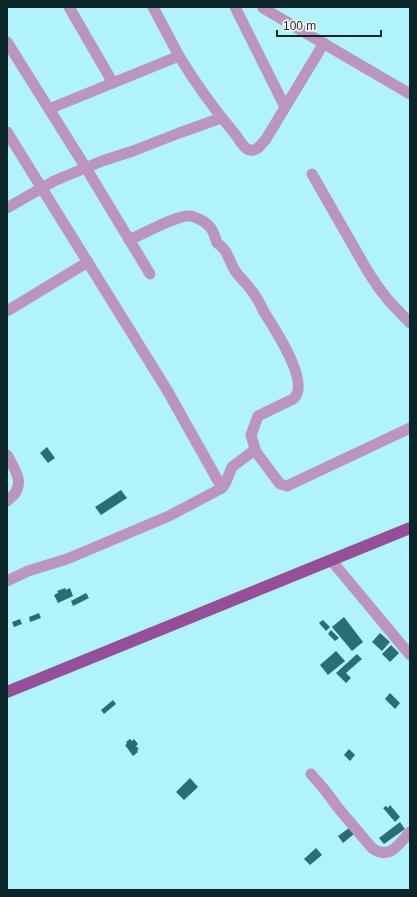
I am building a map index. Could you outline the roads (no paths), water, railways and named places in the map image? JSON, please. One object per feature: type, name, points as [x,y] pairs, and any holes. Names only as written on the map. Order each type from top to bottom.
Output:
[{"type":"main road","points":[[7,692],[410,528]]},
{"type":"street","points":[[69,7],[113,83]]},
{"type":"street","points":[[153,7],[179,56],[194,80],[221,118],[246,148],[253,150],[258,149],[266,139],[324,43]]},
{"type":"street","points":[[235,7],[285,108]]},
{"type":"street","points":[[263,8],[410,94]]},
{"type":"street","points":[[7,42],[50,109],[150,274]]},
{"type":"street","points":[[50,109],[179,56]]},
{"type":"street","points":[[7,208],[54,181],[221,118]]},
{"type":"street","points":[[7,132],[167,390],[222,488]]},
{"type":"street","points":[[312,174],[378,287],[410,323]]},
{"type":"street","points":[[129,240],[178,218],[191,216],[210,225],[215,234],[217,243],[224,247],[236,272],[255,295],[286,349],[297,379],[297,396],[292,400],[258,416],[251,435],[256,452],[280,484],[287,486],[410,428]]},
{"type":"street","points":[[7,311],[88,262]]},
{"type":"street","points":[[7,581],[28,571],[67,559],[169,516],[222,488],[232,467],[252,451],[256,452]]},
{"type":"street","points":[[7,455],[17,472],[19,482],[17,490],[12,498],[7,501]]},
{"type":"street","points":[[331,560],[409,652]]},
{"type":"street","points":[[311,774],[372,848],[377,852],[389,852],[394,849],[410,832]]}]
